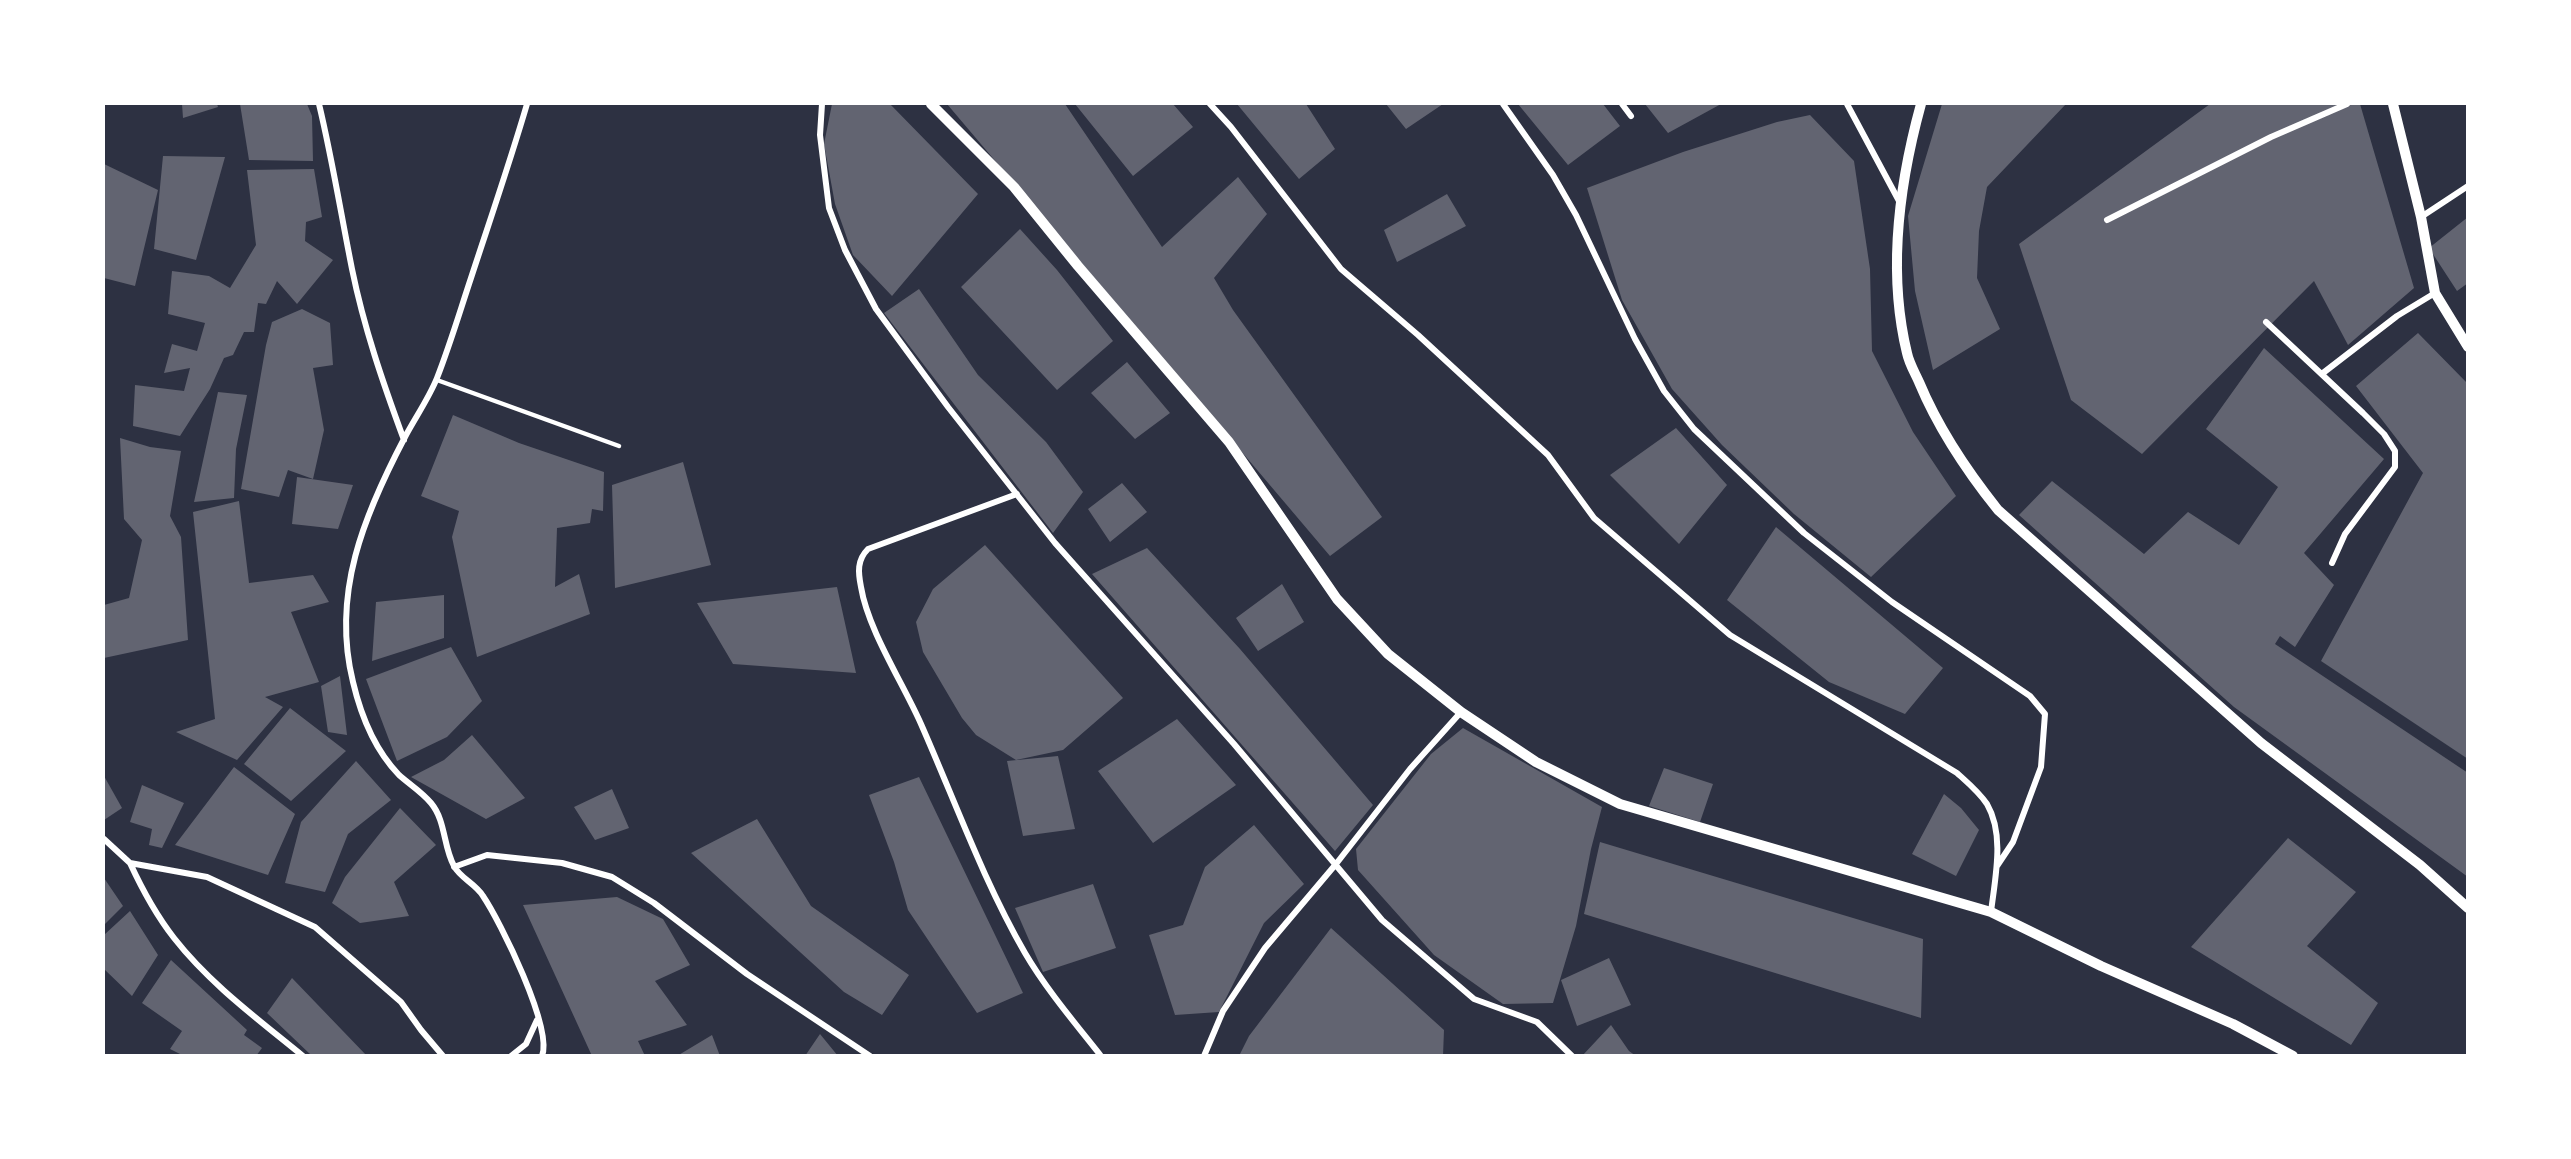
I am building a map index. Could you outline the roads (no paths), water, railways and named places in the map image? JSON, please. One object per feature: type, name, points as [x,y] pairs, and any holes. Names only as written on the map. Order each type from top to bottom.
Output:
[{"type":"street","points":[[320,104],[352,270],[375,359],[404,440]]},
{"type":"street","points":[[527,104],[513,153],[437,380],[404,440],[359,538],[347,592],[346,644],[352,682],[363,720],[375,742],[398,773],[432,803],[443,825],[454,867],[482,892],[506,935],[519,964],[538,1019],[544,1050],[542,1056]]},
{"type":"street","points":[[822,104],[820,135],[829,208],[845,250],[876,309],[948,407],[1055,543],[1234,744],[1382,921],[1474,999],[1537,1022],[1572,1056]]},
{"type":"street","points":[[931,104],[1014,187],[1078,266],[1229,442],[1337,599],[1388,654],[1461,712],[1536,762],[1620,804],[1991,912],[2101,966],[2233,1024],[2293,1056]]},
{"type":"street","points":[[1210,104],[1231,127],[1341,269],[1418,335],[1548,455],[1594,518],[1730,635],[1957,773],[1973,787],[1987,805],[1996,831],[1997,867],[1991,912]]},
{"type":"street","points":[[1503,104],[1553,175],[1576,215],[1635,339],[1664,391],[1694,429],[1804,532],[1892,602],[2030,696],[2045,714],[2041,767],[2013,842],[1997,867]]},
{"type":"street","points":[[1622,104],[1631,116]]},
{"type":"street","points":[[1847,104],[1899,201]]},
{"type":"street","points":[[1920,104],[1899,201],[1897,292],[1907,354],[1938,427],[1970,476],[1998,510],[2261,743],[2420,866],[2468,908]]},
{"type":"street","points":[[2107,220],[2271,137],[2347,104]]},
{"type":"street","points":[[2393,104],[2421,217],[2435,293],[2468,347]]},
{"type":"street","points":[[2421,217],[2468,186]]},
{"type":"street","points":[[2323,373],[2397,316],[2435,293]]},
{"type":"street","points":[[2266,322],[2323,373],[2384,434],[2395,451],[2395,468],[2346,534],[2332,562]]},
{"type":"street","points":[[1017,494],[868,549],[858,565],[861,589],[877,634],[921,723],[965,833],[1025,954],[1101,1056]]},
{"type":"street","points":[[1204,1056],[1223,1011],[1265,948],[1336,864],[1410,769],[1461,712]]},
{"type":"street","points":[[104,839],[130,863],[157,914],[192,959],[219,986],[303,1056]]},
{"type":"street","points":[[454,867],[487,855],[504,856],[562,863],[612,877],[654,903],[747,974],[870,1056]]},
{"type":"street","points":[[130,863],[207,877],[315,927],[401,1002],[443,1056]]},
{"type":"street","points":[[512,1056],[526,1044],[538,1019]]},
{"type":"lane","points":[[437,380],[619,446]]}]
